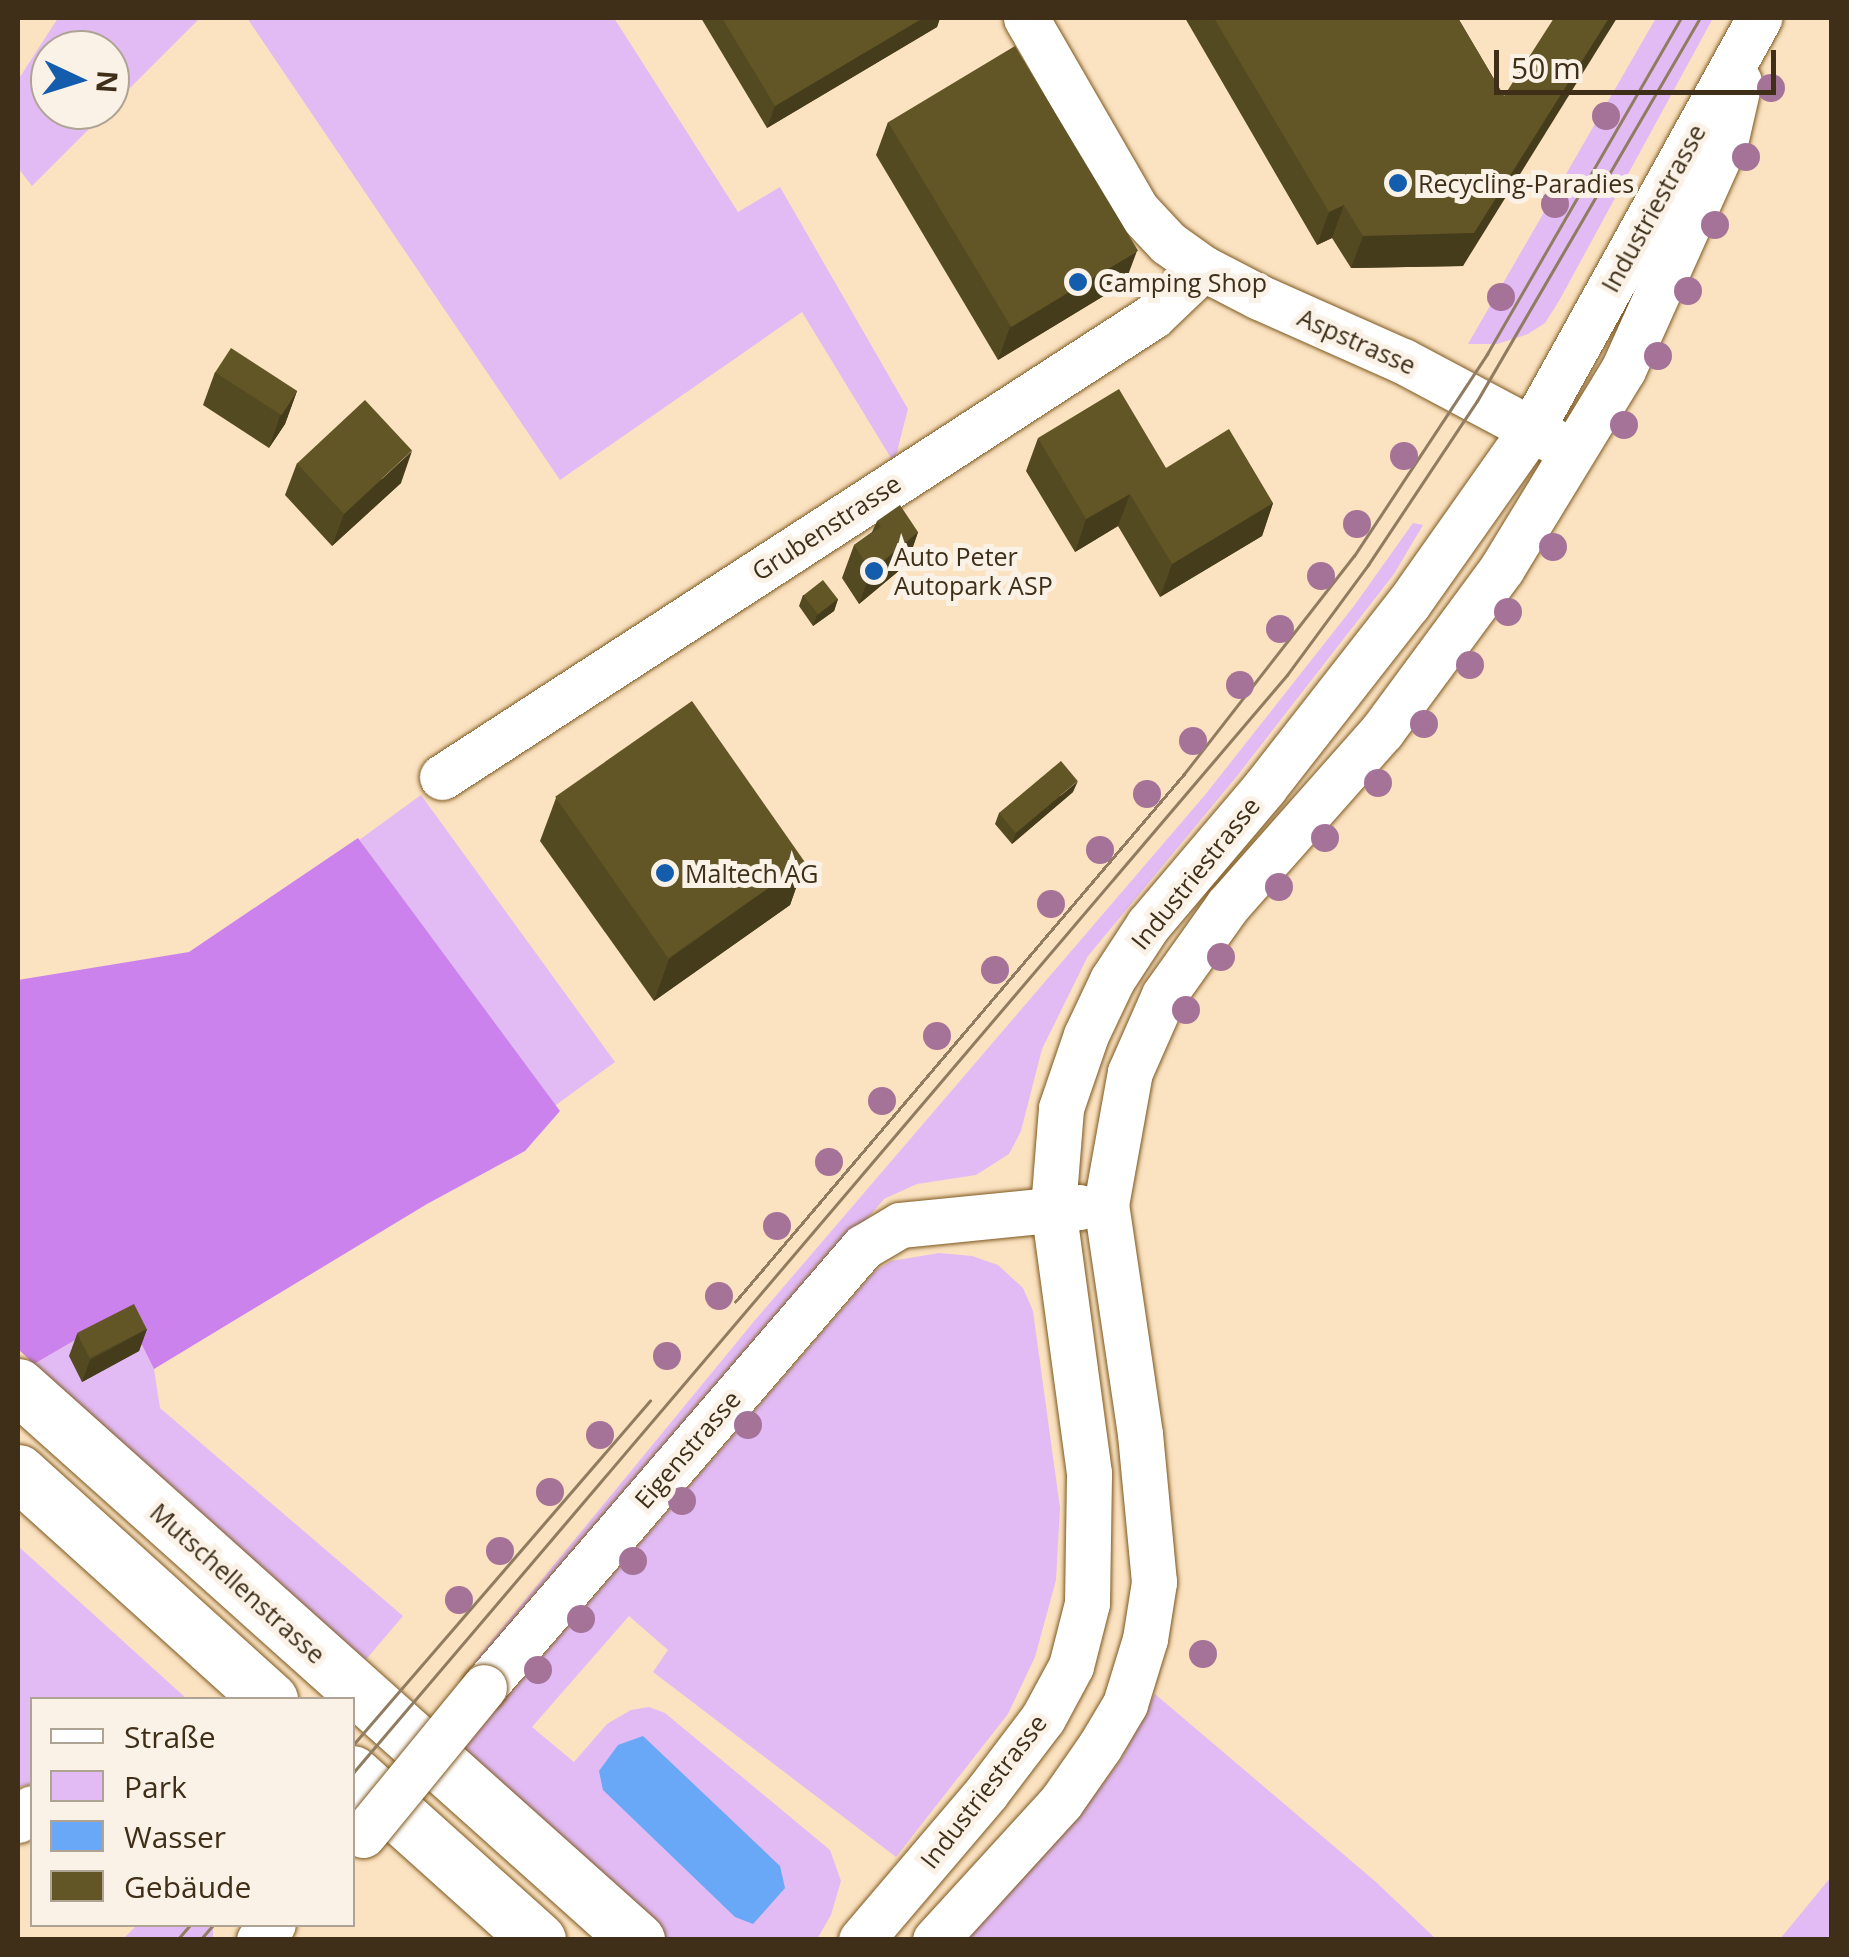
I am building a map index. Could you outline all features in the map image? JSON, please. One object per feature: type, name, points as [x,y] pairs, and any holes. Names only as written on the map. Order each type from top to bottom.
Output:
[{"type":"main road","name":"Mutschellenstrasse","points":[[18,1386],[637,1940]]},
{"type":"main road","points":[[18,1472],[267,1697]]},
{"type":"main road","points":[[355,1776],[538,1940]]},
{"type":"street","name":"Aspstrasse","points":[[1026,18],[1138,210],[1168,243],[1203,268],[1403,360],[1572,451]]},
{"type":"street","name":"Industriestrasse","points":[[862,1940],[986,1793],[1043,1718],[1071,1666],[1087,1603],[1089,1473],[1052,1208],[1061,1108],[1086,1035],[1112,980],[1148,924],[1264,788],[1408,604],[1532,428],[1753,29]]},
{"type":"street","name":"Industriestrasse","points":[[935,1940],[1061,1802],[1125,1704],[1145,1640],[1154,1582],[1140,1434],[1106,1205],[1130,1072],[1164,995],[1228,905],[1382,731],[1502,568],[1623,370],[1726,143],[1753,29]]},
{"type":"street","name":"Grubenstrasse","points":[[442,777],[1152,316],[1203,268]]},
{"type":"street","name":"Eigenstrasse","points":[[358,1840],[484,1686],[863,1247],[900,1225],[1106,1205]]},
{"type":"green space","points":[[58,18],[200,18],[130,88],[130,30],[50,30]]},
{"type":"green space","points":[[247,18],[614,18],[738,212],[780,187],[908,409],[894,463],[802,312],[560,480]]},
{"type":"green space","points":[[1656,18],[1713,18],[1559,301],[1545,323],[1528,334],[1497,344],[1468,344]]},
{"type":"green space","points":[[30,61],[30,130],[88,130],[32,186],[18,168],[18,80]]},
{"type":"green space","points":[[1413,523],[1423,525],[1394,574],[1237,776],[1088,956],[1042,1049],[1021,1131],[1009,1154],[976,1175],[917,1184],[884,1199],[479,1667],[474,1662],[756,1319],[1205,795],[1354,606]]},
{"type":"green space","points":[[421,795],[615,1062],[553,1107],[360,840]]},
{"type":"green space","points":[[939,1253],[972,1256],[998,1265],[1023,1288],[1033,1311],[1060,1508],[1056,1580],[1035,1657],[1008,1714],[896,1857],[653,1672],[668,1650],[629,1616],[532,1727],[574,1762],[607,1724],[631,1710],[649,1707],[665,1713],[830,1850],[841,1881],[831,1915],[817,1939],[666,1939],[461,1750],[875,1271],[891,1261]]},
{"type":"green space","points":[[125,1311],[154,1369],[160,1408],[403,1616],[363,1663],[34,1364]]},
{"type":"green space","points":[[18,1546],[185,1697],[30,1697],[30,1784],[18,1787]]},
{"type":"green space","points":[[1155,1694],[1376,1882],[1436,1939],[962,1940],[1092,1798],[1122,1758]]},
{"type":"green space","points":[[1831,1877],[1831,1939],[1780,1939]]},
{"type":"green space","points":[[135,1927],[213,1927],[213,1939],[123,1939]]},
{"type":"shaded area","points":[[358,838],[560,1111],[525,1151],[427,1204],[154,1369],[125,1311],[34,1364],[18,1349],[18,980],[189,952]]},
{"type":"water","points":[[643,1736],[780,1866],[785,1888],[753,1924],[735,1917],[603,1790],[599,1771],[618,1745]]},
{"type":"building","points":[[722,18],[923,18],[775,106]]},
{"type":"building","name":"Recycling-Paradies","points":[[1214,18],[1458,18],[1504,96],[1554,18],[1609,18],[1474,233],[1363,236],[1344,205],[1329,212]]},
{"type":"building","points":[[1015,46],[1138,251],[1011,327],[888,122]]},
{"type":"building","points":[[231,348],[297,391],[281,415],[215,372]]},
{"type":"building","points":[[1119,389],[1166,468],[1229,429],[1273,503],[1172,564],[1130,494],[1086,519],[1038,438]]},
{"type":"building","points":[[365,400],[412,450],[344,514],[297,463]]},
{"type":"building","points":[[900,505],[918,532],[871,571],[854,545],[881,527],[877,521]]},
{"type":"building","points":[[823,580],[838,599],[818,614],[803,595]]},
{"type":"building","name":"Maltech AG","points":[[692,701],[805,862],[668,958],[555,797]]},
{"type":"building","points":[[1061,761],[1078,781],[1016,833],[999,813]]},
{"type":"building","points":[[134,1304],[147,1329],[90,1358],[77,1333]]},
{"type":"tram line","points":[[735,1302],[1184,774],[1354,556],[1487,354],[1681,18]]},
{"type":"tram line","points":[[355,1770],[1287,675],[1368,565],[1477,401],[1700,18]]},
{"type":"tram line","points":[[355,1743],[650,1401]]},
{"type":"tram line","points":[[177,1940],[188,1927]]},
{"type":"tram line","points":[[200,1940],[211,1927]]},
{"type":"place","name":"Recycling-Paradies","points":[[1398,183]]},
{"type":"place","name":"Camping Shop","points":[[1078,282]]},
{"type":"place","name":"Auto Peter Autopark ASP","points":[[874,571]]},
{"type":"place","name":"Maltech AG","points":[[665,873]]}]
